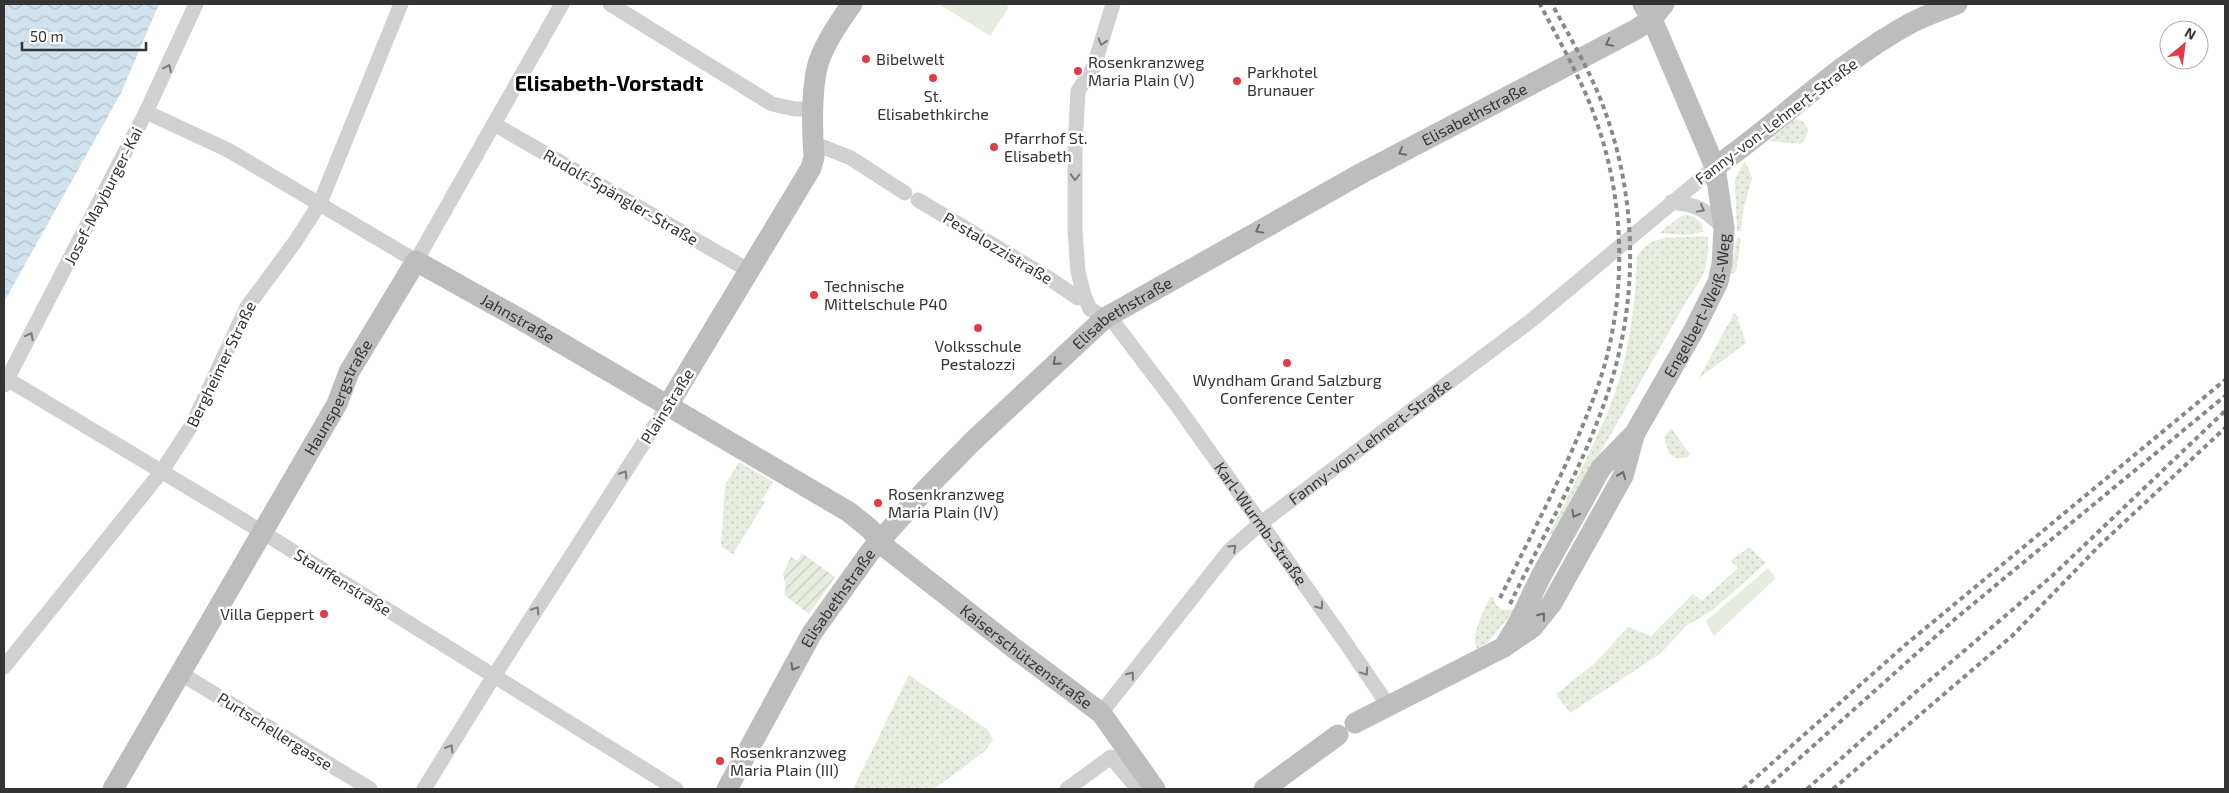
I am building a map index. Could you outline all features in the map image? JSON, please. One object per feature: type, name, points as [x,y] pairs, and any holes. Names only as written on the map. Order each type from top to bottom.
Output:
[{"type":"street","name":"Josef-Mayburger-Kai","points":[[6,382],[146,112],[196,4]]},
{"type":"street","name":"Bergheimer Straße","points":[[4,667],[162,471],[193,423],[247,307],[295,242],[320,203],[401,4]]},
{"type":"street","name":"Haunspergstraße","points":[[112,789],[337,404],[349,372],[416,261],[562,4]]},
{"type":"street","points":[[610,4],[772,104],[795,109],[814,108]]},
{"type":"street","name":"Plainstraße","points":[[424,789],[494,676],[668,406],[811,168],[814,157],[814,86],[819,60],[839,22],[852,4]]},
{"type":"street","name":"Karl-Wurmb-Straße","points":[[1113,4],[1094,66],[1078,90],[1075,230],[1078,272],[1084,294],[1090,309],[1115,324],[1178,407],[1388,705]]},
{"type":"street","name":"Fanny-von-Lehnert-Straße","points":[[1101,713],[1229,551],[1261,523],[1534,319],[1671,202],[1744,147],[1807,95],[1911,23],[1957,4]]},
{"type":"street","name":"Elisabethstraße","points":[[727,789],[812,633],[880,540],[972,442],[1105,318],[1653,9]]},
{"type":"street","name":"Engelbert-Weiß-Weg","points":[[1388,705],[1448,677],[1504,647],[1601,468],[1635,433],[1712,298],[1722,264],[1724,228],[1715,167],[1653,9]]},
{"type":"street","name":"Jahnstraße","points":[[146,112],[222,147],[416,261],[527,323],[849,512],[880,540]]},
{"type":"street","name":"Rudolf-Spängler-Straße","points":[[494,124],[748,270]]},
{"type":"street","name":"Pestalozzistraße","points":[[813,143],[851,158],[1078,298]]},
{"type":"street","name":"Fanny-von-Lehnert-Straße","points":[[1671,202],[1692,204],[1706,211],[1724,228]]},
{"type":"street","name":"Stauffenstraße","points":[[6,382],[162,471],[263,532],[676,789]]},
{"type":"street","name":"Kaiserschützenstraße","points":[[880,540],[885,546],[1015,649],[1101,713],[1155,789]]},
{"type":"street","name":"Purtschellergasse","points":[[180,673],[370,789]]},
{"type":"street","points":[[1264,789],[1347,729],[1388,705]]},
{"type":"street","points":[[1067,789],[1111,757],[1138,789]]},
{"type":"shaded area","points":[[939,4],[1004,4],[1009,7],[990,36]]},
{"type":"shaded area","points":[[1794,119],[1801,121],[1807,128],[1805,140],[1800,144],[1769,141]]},
{"type":"shaded area","points":[[1744,162],[1752,178],[1743,211],[1741,231],[1737,231],[1735,180]]},
{"type":"shaded area","points":[[1681,216],[1695,217],[1702,224],[1703,232],[1684,235],[1659,233]]},
{"type":"shaded area","points":[[1708,237],[1708,256],[1698,285],[1687,300],[1553,536],[1549,534],[1592,447],[1615,393],[1631,326],[1637,258],[1643,249],[1657,240]]},
{"type":"shaded area","points":[[1737,238],[1741,239],[1736,271],[1733,274],[1731,272]]},
{"type":"shaded area","points":[[1734,313],[1736,313],[1746,343],[1699,378]]},
{"type":"shaded area","points":[[1671,428],[1690,454],[1686,458],[1675,458],[1669,453],[1664,438]]},
{"type":"shaded area","points":[[739,462],[773,482],[762,500],[765,502],[733,554],[721,547],[725,485]]},
{"type":"shaded area","points":[[1749,547],[1766,563],[1710,612],[1686,626],[1660,654],[1570,713],[1556,694],[1594,664],[1628,627],[1651,636],[1693,594],[1702,601],[1738,568],[1731,561]]},
{"type":"shaded area","points":[[802,553],[835,577],[809,614],[784,595],[786,587],[783,574],[791,557],[798,561]]},
{"type":"shaded area","points":[[1768,568],[1776,578],[1714,636],[1706,621]]},
{"type":"shaded area","points":[[1490,597],[1494,597],[1495,603],[1499,608],[1505,610],[1512,609],[1514,611],[1487,643],[1477,649],[1475,643],[1476,630]]},
{"type":"shaded area","points":[[909,675],[988,730],[993,740],[985,751],[934,789],[853,789]]},
{"type":"water","points":[[4,4],[159,4],[121,93],[4,302]]},
{"type":"railway","points":[[1500,598],[1552,494],[1588,413],[1607,354],[1618,288],[1618,221],[1607,155],[1585,92],[1540,4]]},
{"type":"railway","points":[[1510,604],[1562,501],[1597,422],[1617,362],[1624,328],[1628,293],[1629,225],[1625,190],[1618,156],[1598,92],[1552,4]]},
{"type":"railway","points":[[1743,789],[1904,646],[2225,380]]},
{"type":"railway","points":[[1765,789],[1955,619],[2225,396]]},
{"type":"railway","points":[[1807,789],[1917,691],[2052,576],[2225,411]]},
{"type":"railway","points":[[1833,789],[2012,636],[2100,545],[2225,428]]},
{"type":"place","name":"Bibelwelt","points":[[866,59]]},
{"type":"place","name":"Rosenkranzweg Maria Plain (V)","points":[[1078,71]]},
{"type":"place","name":"St. Elisabethkirche","points":[[933,78]]},
{"type":"place","name":"Parkhotel Brunauer","points":[[1237,81]]},
{"type":"place","name":"Pfarrhof St. Elisabeth","points":[[994,147]]},
{"type":"place","name":"Technische Mittelschule P40","points":[[814,295]]},
{"type":"place","name":"Volksschule Pestalozzi","points":[[978,328]]},
{"type":"place","name":"Wyndham Grand Salzburg Conference Center","points":[[1287,363]]},
{"type":"place","name":"Rosenkranzweg Maria Plain (IV)","points":[[878,503]]},
{"type":"place","name":"Villa Geppert","points":[[324,614]]},
{"type":"place","name":"Rosenkranzweg Maria Plain (III)","points":[[720,761]]},
{"type":"district","name":"Elisabeth-Vorstadt","points":[[609,84]]}]
